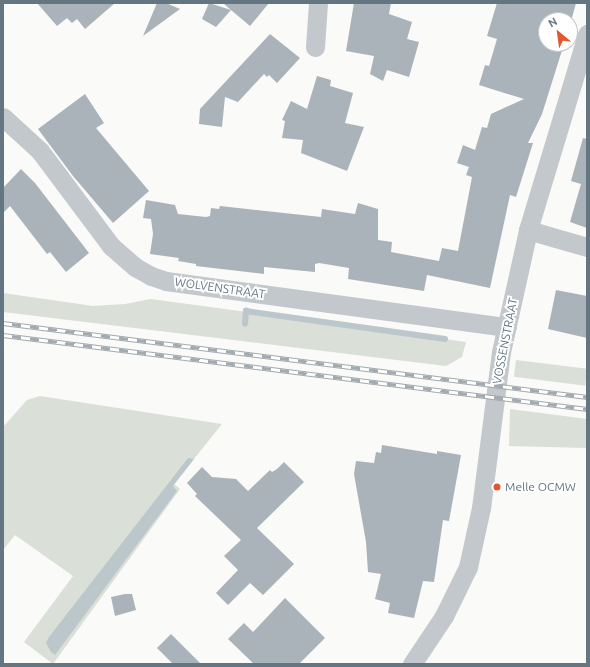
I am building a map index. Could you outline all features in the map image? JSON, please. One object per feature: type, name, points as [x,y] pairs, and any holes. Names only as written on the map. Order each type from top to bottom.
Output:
[{"type":"street","points":[[315,47],[318,3]]},
{"type":"street","name":"VOSSENSTRAAT","points":[[412,664],[444,616],[468,567],[481,508],[501,352],[528,230],[587,34]]},
{"type":"street","name":"WOLVENSTRAAT","points":[[3,117],[40,151],[111,246],[135,267],[150,276],[166,281],[507,327]]},
{"type":"street","points":[[528,230],[587,247]]},
{"type":"shaded area","points":[[3,293],[93,306],[125,304],[151,299],[466,342],[462,357],[446,366],[3,312]]},
{"type":"shaded area","points":[[516,360],[587,369],[585,386],[514,377]]},
{"type":"shaded area","points":[[40,396],[222,424],[174,484],[180,489],[53,664],[24,642],[73,576],[15,535],[3,550],[3,427],[27,400]]},
{"type":"shaded area","points":[[510,409],[587,419],[587,448],[509,446]]},
{"type":"shaded area","points":[[188,458],[194,459],[173,486],[177,491],[55,655],[51,652],[46,643],[49,637]]},
{"type":"building","points":[[37,3],[115,3],[85,29],[77,19],[72,23],[67,18],[57,26]]},
{"type":"building","points":[[157,3],[166,3],[180,9],[143,36]]},
{"type":"building","points":[[209,3],[231,10],[216,27],[202,19]]},
{"type":"building","points":[[223,3],[269,3],[250,26]]},
{"type":"building","points":[[354,3],[391,3],[389,14],[412,22],[407,39],[419,42],[409,77],[387,70],[383,81],[370,74],[374,56],[346,51]]},
{"type":"building","points":[[497,3],[576,3],[574,12],[538,12],[538,52],[561,52],[542,114],[528,143],[533,143],[516,197],[510,195],[490,288],[427,275],[424,291],[348,279],[349,268],[319,263],[315,264],[315,272],[264,267],[264,274],[196,266],[196,264],[178,261],[179,258],[150,254],[153,234],[151,219],[143,218],[146,200],[175,205],[178,214],[206,217],[210,216],[211,208],[219,209],[220,206],[321,217],[322,209],[355,214],[358,203],[378,209],[378,240],[392,242],[391,252],[439,261],[442,248],[458,251],[472,177],[466,175],[469,167],[457,163],[463,145],[475,150],[482,127],[487,128],[491,114],[524,99],[479,85],[485,65],[489,66],[497,39],[487,36]]},
{"type":"building","points":[[270,34],[300,58],[277,83],[269,75],[267,77],[264,74],[238,102],[225,97],[222,127],[199,124],[200,109]]},
{"type":"building","points":[[317,76],[331,80],[330,86],[353,93],[345,123],[364,127],[347,171],[301,153],[303,140],[282,138],[285,121],[282,120],[291,101],[307,109]]},
{"type":"building","points":[[85,94],[104,123],[96,128],[149,191],[113,223],[73,176],[38,129]]},
{"type":"building","points":[[583,138],[587,139],[587,228],[570,222],[581,184],[571,181]]},
{"type":"building","points":[[21,169],[35,183],[89,253],[66,272],[50,252],[47,254],[10,206],[3,213],[3,188]]},
{"type":"building","points":[[556,290],[587,296],[587,338],[548,329]]},
{"type":"building","points":[[382,445],[437,454],[437,451],[461,455],[449,521],[443,520],[434,582],[423,581],[414,618],[388,613],[390,603],[375,599],[381,574],[368,572],[366,542],[354,474],[356,461],[374,463],[376,452],[381,453]]},
{"type":"building","points":[[284,462],[304,482],[257,528],[294,564],[263,595],[250,583],[228,605],[216,593],[238,570],[224,556],[241,540],[195,496],[197,494],[187,483],[202,467],[212,477],[236,479],[248,491],[270,470],[272,472]]},
{"type":"building","points":[[132,594],[136,610],[115,616],[111,597]]},
{"type":"building","points":[[285,598],[325,638],[299,664],[254,664],[228,639],[244,623],[253,632]]},
{"type":"building","points":[[171,634],[201,664],[173,664],[157,648]]},
{"type":"waterway","points":[[245,324],[246,311],[445,339]]},
{"type":"railway","points":[[3,323],[587,397]]},
{"type":"railway","points":[[3,335],[587,409]]},
{"type":"place","name":"Melle OCMW","points":[[497,487]]}]
